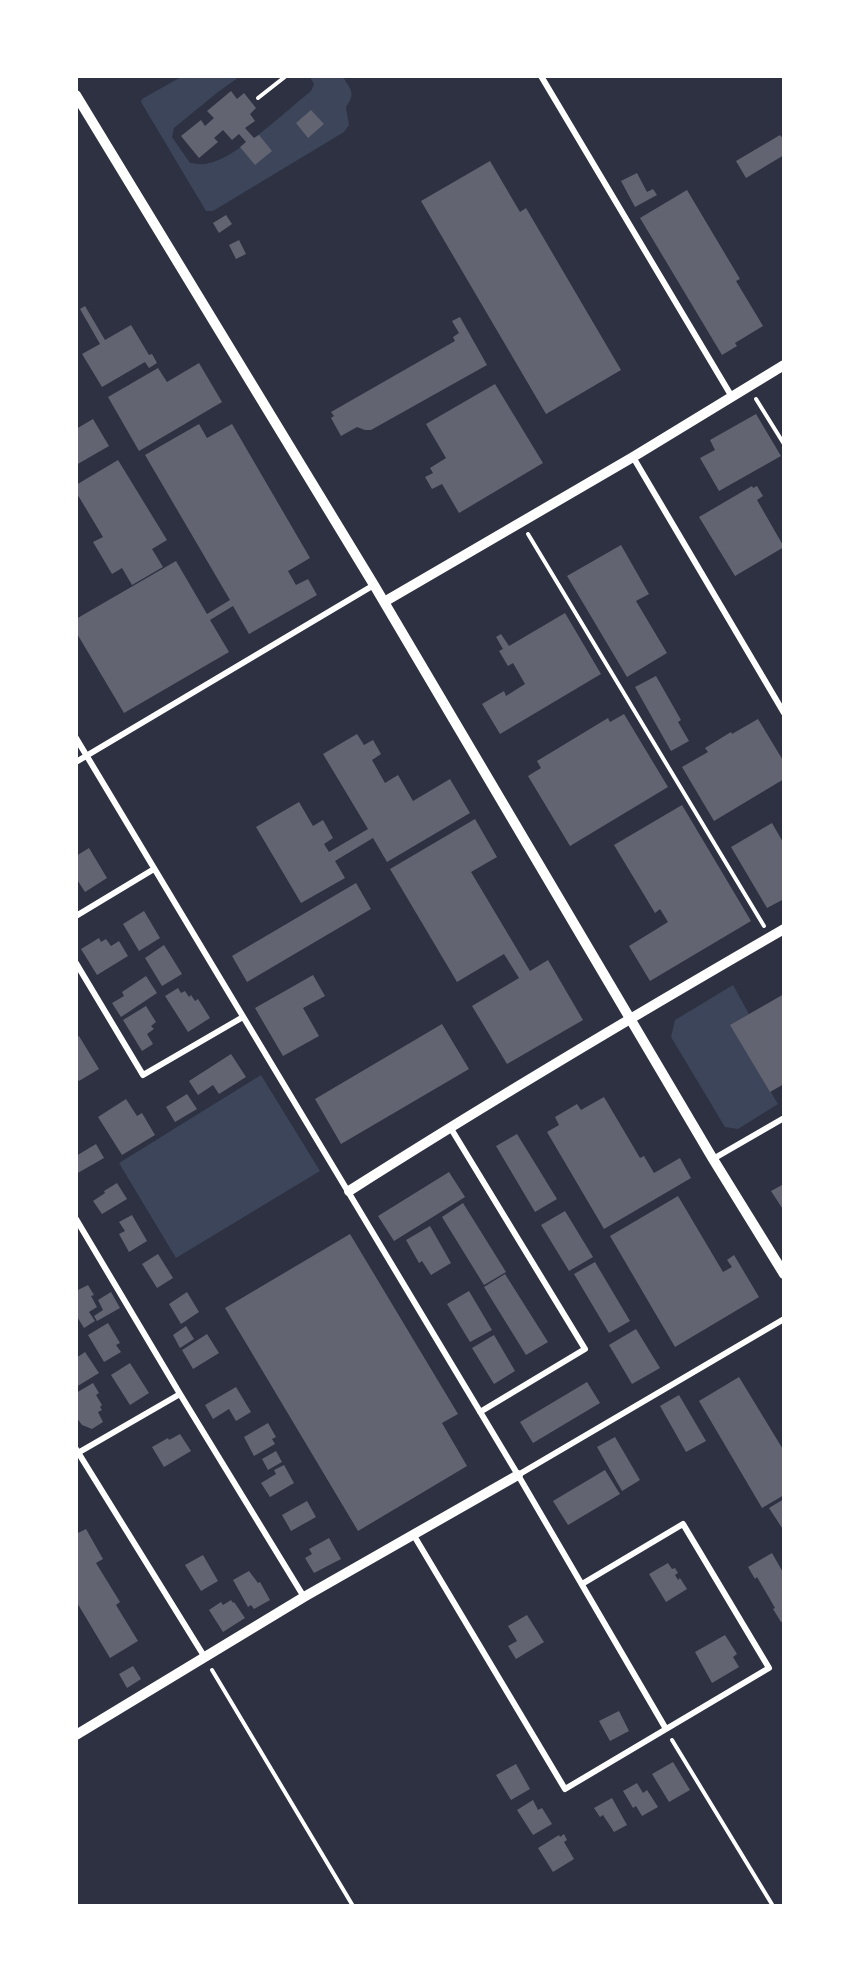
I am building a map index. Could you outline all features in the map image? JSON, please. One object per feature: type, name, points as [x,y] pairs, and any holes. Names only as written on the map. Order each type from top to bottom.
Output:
[{"type":"street","points":[[541,76],[732,397]]},
{"type":"street","points":[[76,95],[374,585],[783,1274]]},
{"type":"street","points":[[384,602],[633,457],[783,365]]},
{"type":"street","points":[[633,457],[783,713]]},
{"type":"street","points":[[76,762],[374,585]]},
{"type":"street","points":[[76,738],[518,1474],[666,1729]]},
{"type":"street","points":[[76,916],[154,869]]},
{"type":"street","points":[[349,1191],[450,1127],[783,929]]},
{"type":"street","points":[[76,963],[142,1075],[243,1017]]},
{"type":"street","points":[[713,1159],[783,1118]]},
{"type":"street","points":[[450,1127],[585,1349],[480,1412]]},
{"type":"street","points":[[76,1219],[304,1597]]},
{"type":"street","points":[[76,1735],[304,1597],[783,1319]]},
{"type":"street","points":[[180,1394],[77,1452],[204,1656]]},
{"type":"street","points":[[413,1534],[565,1789],[769,1668],[683,1524],[582,1584]]},
{"type":"path","points":[[258,98],[286,76]]},
{"type":"path","points":[[749,387],[783,444]]},
{"type":"path","points":[[521,522],[770,936]]},
{"type":"path","points":[[204,1656],[352,1905]]},
{"type":"path","points":[[666,1729],[773,1905]]},
{"type":"shaded area","points":[[181,77],[239,77],[174,128],[172,137],[190,163],[202,164],[216,161],[244,145],[311,91],[314,84],[310,77],[343,77],[352,95],[346,107],[349,125],[344,132],[213,211],[206,211],[141,102],[142,99]]},
{"type":"shaded area","points":[[733,985],[749,1014],[731,1025],[778,1104],[738,1129],[725,1127],[671,1037],[675,1020]]},
{"type":"shaded area","points":[[261,1075],[320,1171],[176,1258],[119,1163]]},
{"type":"building","points":[[231,91],[237,99],[244,93],[256,108],[250,114],[255,121],[245,128],[254,138],[259,135],[272,151],[255,165],[240,147],[246,142],[239,134],[232,140],[223,130],[214,138],[218,142],[199,158],[181,136],[201,120],[205,126],[214,118],[207,111]]},
{"type":"building","points":[[311,110],[324,124],[308,138],[296,123]]},
{"type":"building","points":[[780,135],[784,140],[784,155],[746,178],[736,161]]},
{"type":"building","points":[[490,161],[520,212],[526,208],[621,370],[546,414],[421,201]]},
{"type":"building","points":[[637,173],[647,192],[653,189],[657,195],[635,207],[621,181]]},
{"type":"building","points":[[687,190],[740,279],[736,281],[763,326],[735,343],[737,346],[722,355],[640,218]]},
{"type":"building","points":[[226,215],[232,224],[219,233],[213,223]]},
{"type":"building","points":[[239,240],[246,254],[236,259],[229,245]]},
{"type":"building","points":[[85,306],[105,340],[131,325],[149,355],[152,354],[157,363],[149,368],[145,362],[102,387],[82,354],[100,344],[80,309]]},
{"type":"building","points":[[460,317],[487,365],[371,430],[357,427],[341,436],[331,418],[334,416],[331,412],[455,341],[453,337],[459,333],[452,321]]},
{"type":"building","points":[[199,363],[222,402],[139,451],[108,397],[158,368],[167,382]]},
{"type":"building","points":[[495,384],[543,463],[459,513],[442,484],[432,489],[425,477],[433,473],[430,468],[446,458],[426,424]]},
{"type":"building","points":[[756,414],[781,456],[719,491],[700,458],[715,450],[710,440]]},
{"type":"building","points":[[93,419],[109,446],[76,465],[76,429]]},
{"type":"building","points":[[199,424],[207,438],[232,424],[310,558],[288,571],[296,585],[308,579],[317,595],[249,634],[233,606],[210,620],[229,652],[124,713],[76,632],[76,619],[176,561],[207,614],[230,600],[145,455]]},
{"type":"building","points":[[118,460],[167,540],[152,549],[163,567],[132,585],[122,568],[112,574],[93,542],[103,537],[76,492],[76,485]]},
{"type":"building","points":[[752,486],[753,488],[757,486],[763,496],[757,500],[784,547],[735,576],[699,517]]},
{"type":"building","points":[[621,545],[649,594],[636,601],[667,653],[627,677],[567,576]]},
{"type":"building","points":[[565,613],[601,674],[500,734],[482,704],[504,691],[506,696],[525,684],[513,663],[508,666],[499,651],[503,649],[496,637],[501,634],[509,646]]},
{"type":"building","points":[[656,676],[681,720],[678,722],[689,741],[671,751],[635,687]]},
{"type":"building","points":[[624,714],[668,787],[570,846],[528,776],[541,768],[537,761],[608,718],[610,722]]},
{"type":"building","points":[[758,719],[784,762],[784,779],[714,821],[682,767],[708,752],[705,748]]},
{"type":"building","points":[[357,734],[364,745],[373,740],[381,754],[372,760],[385,783],[398,775],[413,801],[450,779],[470,813],[387,862],[373,838],[335,861],[345,878],[301,903],[256,827],[299,802],[313,826],[323,820],[333,838],[324,844],[329,852],[368,829],[323,754]]},
{"type":"building","points":[[682,805],[751,921],[650,981],[629,946],[668,922],[660,909],[655,913],[614,845]]},
{"type":"building","points":[[475,819],[497,857],[471,872],[530,971],[548,960],[583,1020],[507,1064],[472,1006],[519,978],[504,954],[457,982],[390,869]]},
{"type":"building","points":[[772,823],[784,844],[784,899],[767,908],[731,847]]},
{"type":"building","points":[[89,848],[107,878],[85,892],[76,878],[76,856]]},
{"type":"building","points":[[356,883],[371,909],[247,982],[232,956]]},
{"type":"building","points":[[144,911],[160,938],[139,951],[123,924]]},
{"type":"building","points":[[99,938],[101,942],[106,939],[111,946],[119,941],[128,956],[97,975],[81,949]]},
{"type":"building","points":[[164,945],[182,974],[162,986],[145,958]]},
{"type":"building","points":[[313,975],[325,996],[303,1008],[319,1036],[283,1056],[255,1008]]},
{"type":"building","points":[[146,976],[157,993],[121,1017],[112,1003],[124,996],[122,992]]},
{"type":"building","points":[[178,988],[181,993],[185,991],[189,997],[191,995],[195,1001],[198,999],[210,1018],[188,1032],[165,996]]},
{"type":"building","points":[[784,994],[784,1084],[770,1092],[730,1025]]},
{"type":"building","points":[[146,1006],[156,1022],[151,1026],[154,1029],[147,1034],[153,1044],[142,1051],[123,1020]]},
{"type":"building","points":[[442,1024],[469,1069],[341,1144],[315,1099]]},
{"type":"building","points":[[79,1036],[99,1069],[79,1081],[76,1076],[76,1038]]},
{"type":"building","points":[[231,1054],[246,1077],[219,1094],[213,1085],[198,1095],[189,1081]]},
{"type":"building","points":[[187,1094],[197,1109],[175,1122],[166,1107]]},
{"type":"building","points":[[604,1097],[640,1158],[644,1156],[654,1173],[680,1158],[691,1178],[604,1229],[547,1132],[559,1125],[555,1117],[577,1104],[581,1110]]},
{"type":"building","points":[[126,1099],[137,1116],[142,1113],[155,1135],[122,1155],[98,1117]]},
{"type":"building","points":[[517,1134],[557,1199],[535,1212],[496,1146]]},
{"type":"building","points":[[96,1144],[104,1158],[76,1174],[76,1156]]},
{"type":"building","points":[[449,1172],[465,1197],[394,1241],[378,1216]]},
{"type":"building","points":[[117,1183],[127,1199],[102,1214],[93,1201]]},
{"type":"building","points":[[784,1184],[784,1211],[771,1191]]},
{"type":"building","points":[[678,1196],[723,1272],[732,1267],[727,1260],[734,1255],[759,1297],[675,1347],[610,1236]]},
{"type":"building","points":[[463,1203],[506,1272],[484,1285],[442,1217]]},
{"type":"building","points":[[565,1211],[593,1257],[569,1271],[541,1225]]},
{"type":"building","points":[[132,1215],[147,1241],[129,1252],[119,1234],[125,1231],[119,1222]]},
{"type":"building","points":[[430,1226],[451,1263],[431,1275],[422,1261],[419,1263],[406,1240]]},
{"type":"building","points":[[350,1234],[458,1414],[442,1423],[467,1466],[358,1531],[225,1308]]},
{"type":"building","points":[[158,1254],[173,1278],[157,1288],[142,1264]]},
{"type":"building","points":[[595,1262],[630,1321],[609,1333],[574,1274]]},
{"type":"building","points":[[505,1274],[548,1342],[526,1355],[484,1287]]},
{"type":"building","points":[[88,1285],[97,1307],[89,1312],[95,1321],[84,1328],[76,1315],[76,1291]]},
{"type":"building","points":[[469,1291],[492,1330],[470,1342],[447,1304]]},
{"type":"building","points":[[111,1292],[120,1308],[97,1321],[94,1316],[103,1310],[98,1300]]},
{"type":"building","points":[[187,1292],[199,1312],[181,1324],[169,1304]]},
{"type":"building","points":[[108,1323],[120,1343],[116,1345],[121,1352],[104,1362],[88,1335]]},
{"type":"building","points":[[186,1326],[194,1339],[180,1348],[173,1335]]},
{"type":"building","points":[[636,1329],[660,1368],[632,1384],[609,1345]]},
{"type":"building","points":[[207,1334],[219,1353],[193,1369],[182,1350]]},
{"type":"building","points":[[494,1335],[515,1371],[494,1384],[472,1348]]},
{"type":"building","points":[[85,1352],[99,1373],[76,1387],[76,1358]]},
{"type":"building","points":[[130,1363],[149,1393],[130,1405],[111,1375]]},
{"type":"building","points":[[739,1377],[784,1451],[784,1495],[762,1508],[699,1401]]},
{"type":"building","points":[[587,1382],[600,1403],[533,1443],[520,1422]]},
{"type":"building","points":[[93,1383],[99,1393],[96,1395],[102,1405],[100,1407],[102,1410],[98,1412],[103,1422],[92,1429],[82,1425],[76,1417],[76,1393]]},
{"type":"building","points":[[236,1387],[251,1412],[236,1421],[229,1409],[213,1419],[205,1405]]},
{"type":"building","points":[[679,1395],[706,1441],[686,1452],[660,1406]]},
{"type":"building","points":[[268,1423],[276,1437],[272,1439],[275,1444],[254,1456],[244,1437]]},
{"type":"building","points":[[180,1434],[191,1451],[164,1467],[152,1447]]},
{"type":"building","points":[[615,1437],[640,1480],[622,1491],[597,1447]]},
{"type":"building","points":[[276,1451],[282,1462],[268,1470],[262,1459]]},
{"type":"building","points":[[284,1465],[294,1483],[270,1497],[261,1483],[276,1474],[274,1470]]},
{"type":"building","points":[[605,1470],[620,1494],[568,1525],[553,1501]]},
{"type":"building","points":[[784,1499],[784,1531],[769,1508]]},
{"type":"building","points":[[307,1501],[316,1517],[291,1531],[282,1515]]},
{"type":"building","points":[[86,1529],[103,1559],[96,1563],[120,1602],[116,1605],[138,1641],[110,1658],[76,1601],[76,1534]]},
{"type":"building","points":[[329,1538],[341,1559],[314,1573],[305,1558],[312,1554],[309,1549]]},
{"type":"building","points":[[772,1553],[784,1574],[784,1621],[781,1622],[757,1577],[755,1579],[748,1567]]},
{"type":"building","points":[[203,1555],[218,1581],[201,1591],[185,1565]]},
{"type":"building","points":[[668,1563],[672,1569],[675,1568],[678,1573],[675,1575],[678,1580],[680,1578],[687,1589],[666,1602],[649,1574]]},
{"type":"building","points":[[249,1571],[258,1583],[260,1582],[270,1600],[254,1609],[251,1605],[248,1607],[233,1580]]},
{"type":"building","points":[[231,1600],[245,1618],[223,1632],[209,1610],[221,1602],[223,1605]]},
{"type":"building","points":[[527,1615],[544,1642],[516,1659],[508,1646],[517,1641],[508,1626]]},
{"type":"building","points":[[725,1635],[737,1654],[733,1657],[739,1667],[712,1683],[695,1652]]},
{"type":"building","points":[[133,1666],[141,1679],[127,1688],[119,1674]]},
{"type":"building","points":[[619,1711],[629,1731],[610,1741],[599,1721]]},
{"type":"building","points":[[673,1762],[690,1790],[669,1802],[652,1774]]},
{"type":"building","points":[[516,1764],[530,1789],[511,1800],[496,1775]]},
{"type":"building","points":[[637,1783],[643,1793],[647,1790],[658,1807],[642,1816],[636,1806],[633,1808],[623,1791]]},
{"type":"building","points":[[612,1798],[627,1825],[614,1832],[603,1815],[600,1817],[594,1808]]},
{"type":"building","points":[[533,1800],[538,1810],[542,1808],[552,1824],[533,1835],[517,1810]]},
{"type":"building","points":[[564,1834],[567,1840],[564,1842],[574,1859],[553,1872],[538,1848]]}]
